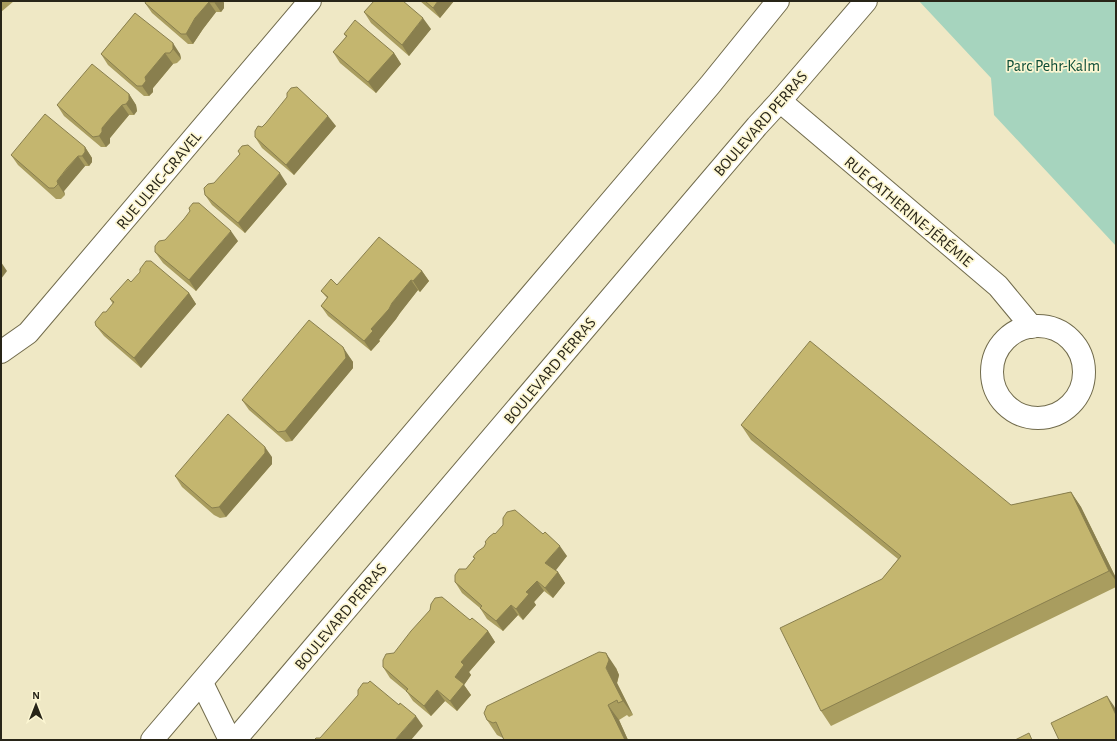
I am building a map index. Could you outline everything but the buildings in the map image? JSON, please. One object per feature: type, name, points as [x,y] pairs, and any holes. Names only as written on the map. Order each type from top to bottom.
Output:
[{"type":"main road","name":"RUE ULRIC-GRAVEL","points":[[1,352],[28,333],[310,1]]},
{"type":"main road","points":[[152,740],[710,85],[778,1]]},
{"type":"main road","name":"BOULEVARD PERRAS","points":[[235,740],[757,126],[780,102],[866,1]]},
{"type":"main road","name":"RUE CATHERINE-JÉRÉMIE","points":[[780,102],[998,286],[1032,327]]},
{"type":"main road","points":[[1032,327],[1047,327],[1061,332],[1073,341],[1081,354],[1085,368],[1084,383],[1078,397],[1073,403],[1055,416],[1040,419],[1026,417],[1011,410],[1000,399],[993,385],[992,369],[996,354],[1004,340],[1017,331],[1032,327]]},
{"type":"main road","points":[[202,682],[230,740]]},
{"type":"green space","name":"Parc Pehr-Kalm","points":[[919,1],[1116,1],[1116,246],[994,115],[991,78]]}]
